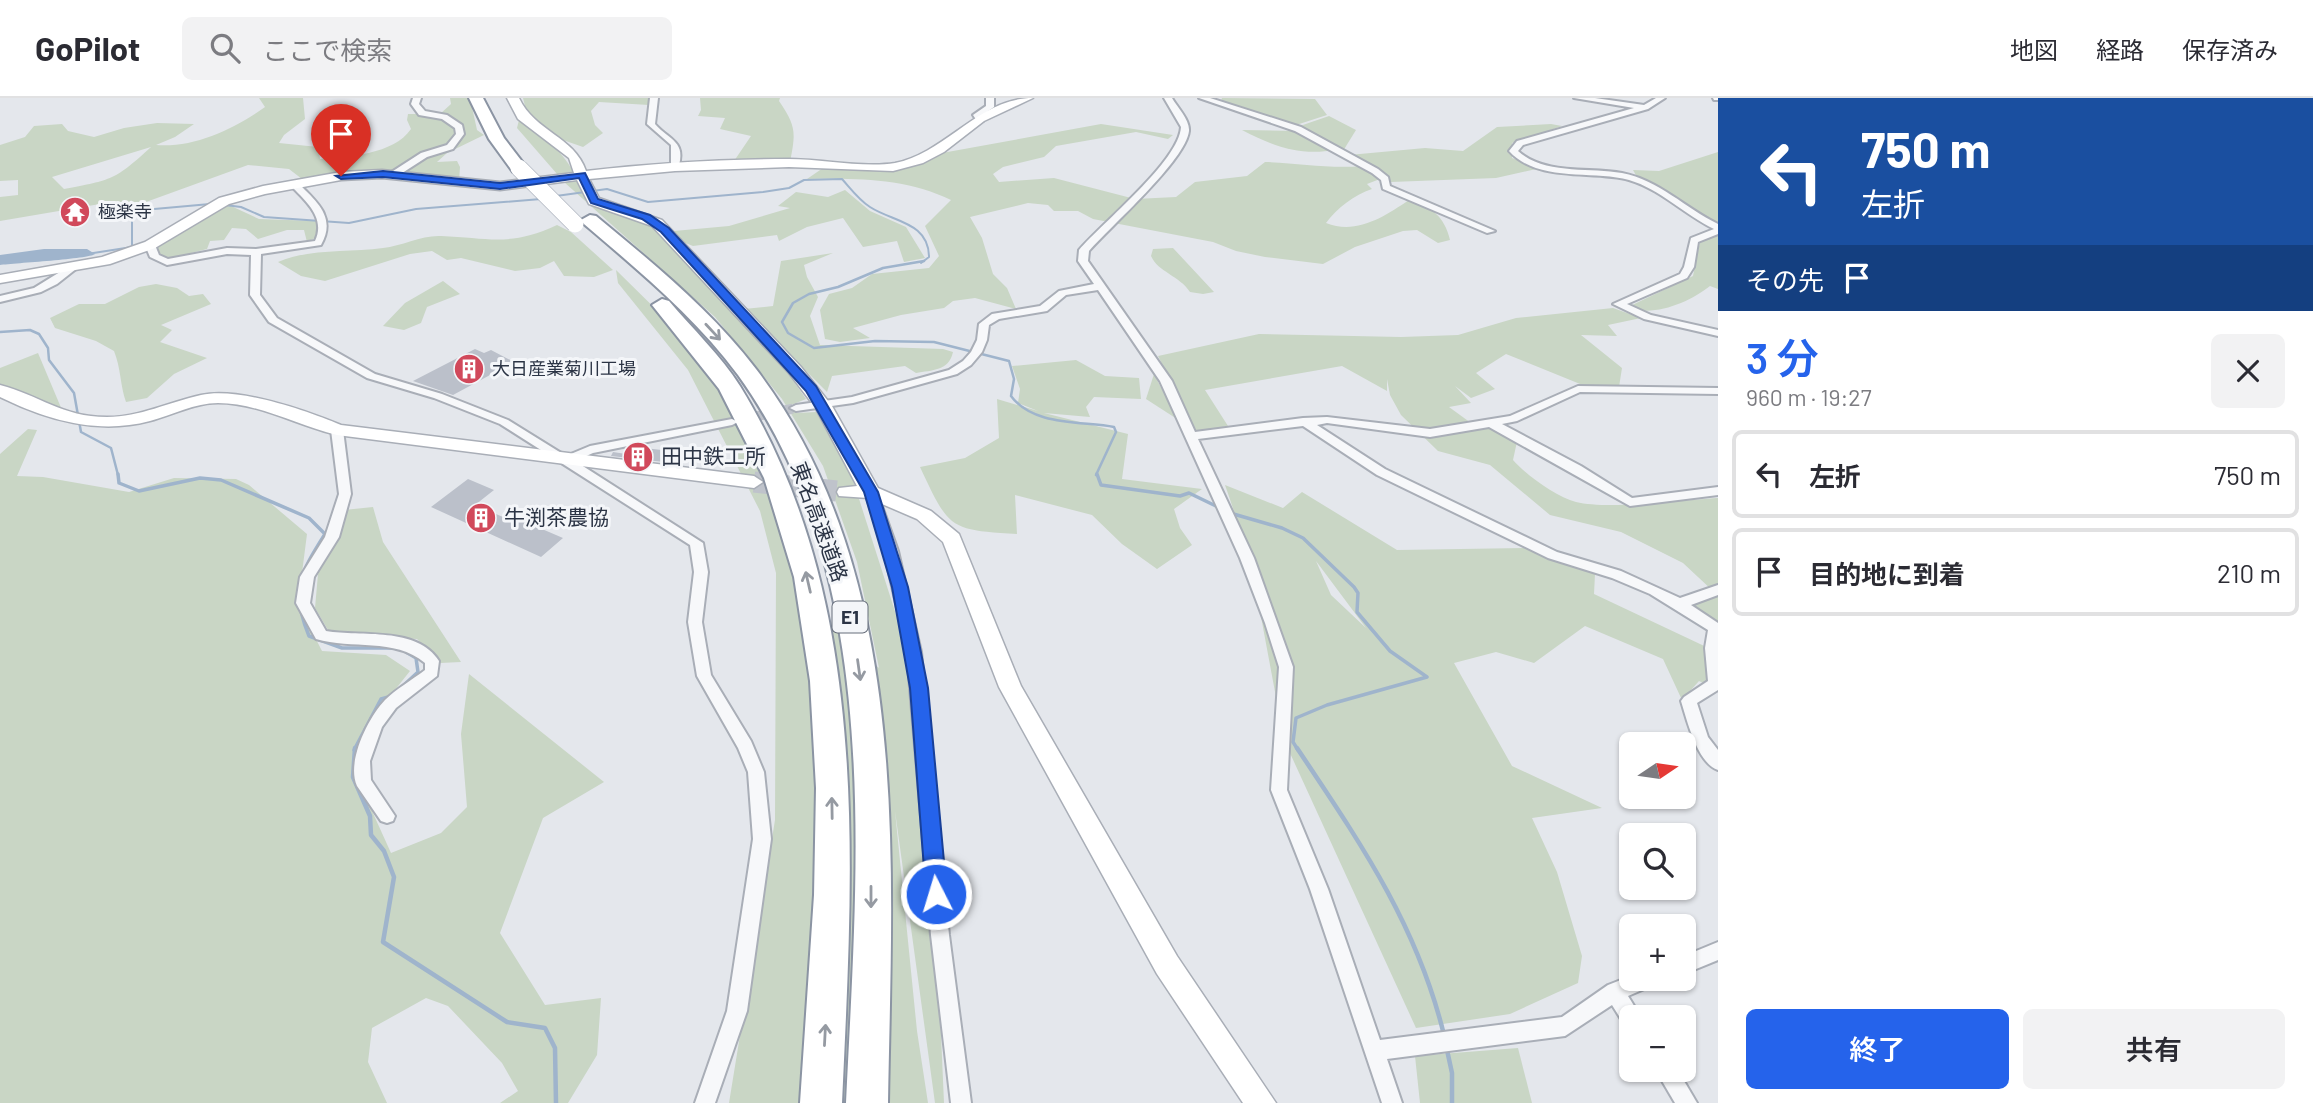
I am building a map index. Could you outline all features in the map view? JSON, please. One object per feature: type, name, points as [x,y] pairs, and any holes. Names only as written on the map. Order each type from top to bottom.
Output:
[{"type":"highway","name":"東名高速道路","points":[[476,98],[497,139],[527,166],[670,313],[702,351],[752,426],[791,519],[819,630],[831,762],[833,855],[821,1103]]},
{"type":"highway","name":"東名高速道路","points":[[490,98],[527,166]]},
{"type":"highway","name":"東名高速道路","points":[[582,222],[662,280],[748,373],[782,428],[800,465],[834,552],[855,645],[866,721],[870,787],[867,1103]]},
{"type":"street","points":[[393,174],[424,155],[450,147],[460,134],[459,127],[444,117],[422,113],[415,104],[417,98]]},
{"type":"street","points":[[513,98],[522,117],[575,156],[594,201],[646,217],[665,230],[795,370],[823,405],[859,477],[871,492],[891,551],[914,652],[940,935],[961,1103]]},
{"type":"street","points":[[654,98],[651,124],[677,146],[675,167]]},
{"type":"street","points":[[980,119],[977,115],[990,107],[990,98]]},
{"type":"street","points":[[0,278],[71,269],[150,245],[217,205],[294,184],[350,175],[393,174],[487,186],[675,167],[789,163],[893,167],[919,160],[940,149],[980,119],[1027,98]]},
{"type":"street","points":[[1168,98],[1183,124],[1185,131],[1182,138],[1162,168],[1084,250],[1083,261],[1166,381],[1247,558],[1286,667],[1279,790],[1319,889],[1392,1103]]},
{"type":"street","points":[[1203,98],[1298,129],[1375,171],[1385,179],[1386,187],[1395,193],[1449,211],[1490,231]]},
{"type":"street","points":[[1578,98],[1645,107]]},
{"type":"street","points":[[1661,98],[1645,107],[1520,143],[1513,151],[1521,159],[1543,167],[1607,174],[1648,183],[1682,208],[1718,229]]},
{"type":"street","points":[[150,245],[155,257],[167,262],[227,251],[256,252],[318,243],[324,226],[322,214],[294,184]]},
{"type":"street","points":[[1718,229],[1694,240],[1689,267],[1684,276],[1618,304],[1648,317],[1718,333]]},
{"type":"street","points":[[256,252],[255,295],[273,320],[371,376],[438,396],[503,422],[696,543],[701,572],[695,622],[704,676],[746,746],[756,772],[762,839],[737,1011],[705,1103]]},
{"type":"street","points":[[0,299],[53,285],[71,269]]},
{"type":"street","points":[[796,408],[823,405],[953,372],[967,365],[976,354],[983,344],[984,324],[996,316],[1031,313],[1042,309],[1063,293],[1101,286]]},
{"type":"street","points":[[1191,436],[1327,420],[1430,433],[1494,425],[1578,389],[1718,391]]},
{"type":"street","points":[[0,390],[64,419],[129,420],[196,402],[226,398],[318,420],[337,430],[754,482]]},
{"type":"street","points":[[1303,421],[1381,472],[1524,543],[1656,589],[1681,603],[1715,630],[1712,648],[1716,684],[1689,701],[1701,739],[1718,763]]},
{"type":"street","points":[[567,460],[590,450],[732,422]]},
{"type":"street","points":[[1494,425],[1630,502],[1718,491]]},
{"type":"street","points":[[337,430],[345,494],[332,537],[307,577],[303,603],[321,635],[341,640],[402,643],[412,646],[432,661],[432,673],[391,704],[375,725],[362,761],[363,781],[387,816]]},
{"type":"street","points":[[846,492],[871,492],[924,515],[952,539],[1010,687],[1167,965],[1261,1103]]},
{"type":"street","points":[[1681,603],[1718,590]]},
{"type":"street","points":[[1696,960],[1718,951]]},
{"type":"street","points":[[1374,1051],[1565,1026],[1619,990]]},
{"type":"street","points":[[1615,992],[1623,1005]]},
{"type":"street","points":[[1673,1082],[1687,1103]]},
{"type":"green space","points":[[259,98],[303,98],[305,119],[284,135],[279,143],[318,147],[320,159],[370,153],[393,144],[411,129],[407,120],[408,114],[440,114],[451,104],[450,98],[470,98],[477,130],[484,135],[447,153],[437,162],[457,161],[460,167],[459,181],[360,171],[302,179],[289,169],[248,165],[146,202],[100,204],[0,221],[0,197],[18,195],[18,180],[0,181],[0,145],[25,137],[34,126],[62,124],[68,131],[94,137],[124,128],[157,123],[194,124],[175,137],[156,145],[170,145],[213,135],[240,123],[265,107]],"holes":[[[151,147],[112,177],[93,183],[64,189],[52,177]]]},
{"type":"green space","points":[[523,98],[651,100],[649,105],[599,102],[591,111],[595,125],[603,133],[583,147],[563,140],[527,114]]},
{"type":"green space","points":[[700,98],[780,98],[779,101],[792,123],[790,162],[732,164],[751,136],[720,129],[725,118],[698,116],[701,110]]},
{"type":"green space","points":[[1222,98],[1315,99],[1327,115],[1293,126],[1221,101]]},
{"type":"green space","points":[[1329,116],[1356,130],[1343,151],[1297,127]]},
{"type":"green space","points":[[519,120],[561,154],[575,174],[588,203],[653,226],[785,369],[806,399],[791,405],[797,413],[816,412],[853,480],[899,624],[921,734],[934,874],[944,1103],[935,1103],[895,811],[917,1031],[928,1103],[729,1103],[775,820],[776,573],[760,511],[688,370],[618,283],[616,270],[677,330],[732,403],[785,518],[799,597],[879,668],[857,562],[823,466],[782,399],[715,317],[564,182],[517,128]]},
{"type":"green space","points":[[1101,124],[1173,135],[1168,139],[1136,132],[1056,146],[1044,157],[1003,167],[993,174],[999,182],[1054,178],[1135,199],[1176,197],[1195,182],[1247,176],[1265,162],[1363,166],[1380,179],[1367,184],[1372,189],[1346,203],[1326,223],[1348,227],[1359,225],[1380,218],[1409,200],[1436,214],[1445,225],[1450,240],[1438,243],[1417,230],[1403,231],[1355,247],[1323,264],[1265,257],[1236,251],[1213,242],[1093,219],[1078,211],[1054,211],[1048,205],[1028,203],[970,217],[982,238],[993,274],[1007,288],[1016,309],[975,298],[953,301],[944,308],[901,315],[853,328],[870,338],[840,342],[825,339],[820,310],[829,294],[852,288],[872,274],[929,268],[939,256],[925,226],[951,200],[899,183],[862,179],[807,179],[823,168],[911,166],[942,153]]},
{"type":"green space","points":[[1551,124],[1562,126],[1512,143],[1512,158],[1541,168],[1496,178],[1391,182],[1384,173],[1349,155],[1425,148],[1463,151],[1497,127]]},
{"type":"green space","points":[[1242,130],[1296,131],[1335,150],[1298,151],[1265,141]]},
{"type":"green space","points":[[1718,152],[1718,227],[1655,184],[1637,177],[1633,170],[1659,171]]},
{"type":"green space","points":[[845,190],[870,211],[906,227],[925,258],[904,262],[897,241],[863,247],[843,218],[807,227],[779,241],[777,235],[693,246],[683,242],[674,231],[729,226],[790,208],[778,206],[796,192],[828,197]]},
{"type":"green space","points":[[221,205],[231,206],[259,219],[317,221],[320,227],[317,237],[307,242],[304,230],[287,230],[258,239],[246,229],[232,228],[224,240],[210,241],[207,249],[191,253],[196,257],[162,260],[156,253],[158,246]]},
{"type":"green space","points":[[557,225],[571,232],[613,270],[594,277],[564,276],[554,261],[540,268],[515,271],[461,258],[447,260],[432,251],[410,254],[325,281],[301,276],[278,262],[316,253],[390,247],[434,236],[513,239]]},
{"type":"green space","points":[[1718,235],[1718,289],[1710,286],[1671,307],[1649,311],[1628,307],[1693,276],[1700,242]]},
{"type":"green space","points":[[1173,248],[1214,292],[1190,292],[1151,256],[1153,249]]},
{"type":"green space","points":[[833,253],[804,265],[818,297],[810,316],[820,345],[943,349],[953,352],[948,363],[916,373],[905,366],[832,376],[827,392],[744,309],[773,306],[781,261]]},
{"type":"green space","points":[[443,281],[460,294],[427,307],[421,323],[404,330],[383,326],[405,303]]},
{"type":"green space","points":[[156,284],[177,288],[189,296],[203,294],[211,304],[161,325],[172,330],[160,342],[207,358],[174,374],[147,398],[126,402],[114,351],[96,341],[55,328],[50,318],[79,304],[105,304],[139,287]]},
{"type":"green space","points":[[1613,308],[1641,318],[1608,325],[1617,336],[1581,335],[1622,368],[1619,387],[1585,386],[1506,354],[1476,373],[1495,389],[1471,398],[1455,386],[1471,403],[1449,407],[1471,423],[1500,419],[1518,437],[1513,460],[1542,485],[1576,502],[1607,505],[1646,504],[1718,498],[1718,626],[1693,607],[1713,591],[1683,563],[1621,532],[1550,515],[1490,465],[1438,451],[1401,415],[1390,395],[1387,379],[1387,391],[1342,366],[1205,390],[1228,426],[1196,432],[1158,356],[1259,334],[1401,337],[1458,335],[1516,318]]},
{"type":"green space","points":[[38,353],[62,410],[0,385],[0,368]]},
{"type":"green space","points":[[1076,360],[1105,376],[1139,378],[1141,399],[1094,397],[1086,407],[1090,417],[1044,413],[1128,434],[1122,479],[1202,489],[1174,509],[1180,528],[1192,545],[1157,569],[1122,544],[1092,515],[1015,495],[1017,534],[977,531],[964,527],[946,514],[920,467],[965,458],[999,438],[997,399],[1038,411],[1018,403],[1020,389],[1012,366]]},
{"type":"green space","points":[[1154,374],[1177,419],[1146,399]]},
{"type":"green space","points":[[28,429],[37,430],[17,476],[43,477],[129,492],[174,478],[236,479],[249,485],[307,534],[298,604],[322,651],[386,655],[410,671],[371,720],[353,769],[391,853],[441,833],[467,807],[461,734],[469,674],[604,782],[543,818],[500,933],[545,1005],[601,998],[597,1055],[568,1103],[500,1103],[518,1091],[502,1063],[448,1006],[426,998],[372,1028],[368,1062],[387,1103],[0,1103],[0,454]]},
{"type":"green space","points":[[1225,485],[1283,508],[1302,492],[1397,550],[1524,548],[1595,574],[1594,594],[1717,652],[1718,690],[1699,681],[1682,700],[1663,659],[1585,626],[1534,663],[1496,652],[1454,663],[1512,766],[1602,808],[1532,818],[1557,872],[1582,956],[1578,983],[1510,1014],[1416,1028],[1284,740],[1248,547]],"holes":[[[1316,561],[1366,628],[1331,595]]]},
{"type":"green space","points":[[373,507],[383,542],[461,662],[440,663],[417,639],[331,635],[315,608],[318,574],[335,542],[344,510]]},
{"type":"green space","points":[[1518,1048],[1532,1103],[1420,1103],[1415,1056]]},
{"type":"building","name":"大日産業菊川工場","points":[[475,349],[484,353],[491,350],[514,362],[453,395],[413,381]]},
{"type":"building","name":"田中鉄工所","points":[[629,448],[670,451],[664,462],[611,456],[613,452],[626,454]]},
{"type":"building","name":"牛渕茶農協","points":[[468,479],[494,490],[475,505],[517,523],[529,514],[550,523],[542,529],[563,538],[541,557],[431,507]]},
{"type":"waterway","points":[[556,196],[607,189],[648,202],[763,192],[789,188],[804,180],[842,179],[866,204],[908,225],[923,237],[929,257],[924,261]]},
{"type":"waterway","points":[[225,205],[241,207],[264,217],[349,223],[416,209],[541,199]]},
{"type":"waterway","points":[[87,254],[132,247],[132,211],[210,204]]},
{"type":"waterway","points":[[0,260],[44,254],[87,254]]},
{"type":"waterway","points":[[924,261],[883,268],[838,287],[809,294],[793,303],[782,322],[788,333],[814,348],[875,341],[934,342],[1009,361],[1014,379],[1011,396],[1020,406],[1032,413],[1058,420],[1114,427],[1116,432],[1096,475]]},
{"type":"waterway","points":[[0,332],[30,330],[39,334],[48,348],[49,360],[74,393],[81,432],[111,448],[118,475]]},
{"type":"waterway","points":[[118,474],[119,483],[139,491],[200,478],[221,480],[309,518],[325,534],[309,560],[300,583],[300,606],[309,636],[342,648],[395,648]]},
{"type":"waterway","points":[[1097,474],[1101,485],[1180,496],[1189,493],[1220,508]]},
{"type":"waterway","points":[[1230,513],[1282,528],[1303,538],[1354,587],[1358,593],[1357,612],[1390,651],[1427,677],[1327,705],[1296,718],[1293,742],[1298,750]]},
{"type":"waterway","points":[[355,748],[381,699],[392,696],[418,672],[416,658],[406,652]]},
{"type":"waterway","points":[[355,748],[353,777],[370,816],[371,835],[384,851],[394,877],[383,942],[507,1022],[545,1028],[555,1048],[556,1103]]},
{"type":"waterway","points":[[1297,748],[1364,850],[1402,920],[1418,956],[1444,1035]]},
{"type":"waterway","points":[[1447,1050],[1452,1073],[1452,1103]]},
{"type":"tunnel","points":[[739,420],[796,408]]},
{"type":"tunnel","points":[[754,482],[846,492]]},
{"type":"place","name":"極楽寺","points":[[75,212]]},
{"type":"place","name":"大日産業菊川工場","points":[[469,369]]},
{"type":"place","name":"田中鉄工所","points":[[638,457]]},
{"type":"place","name":"牛渕茶農協","points":[[481,518]]},
{"type":"route","points":[[341,176],[393,174],[472,185],[500,186],[582,175],[594,201],[646,217],[665,230],[812,389],[823,405],[859,477],[871,492],[900,587],[919,688],[936,894]]}]
